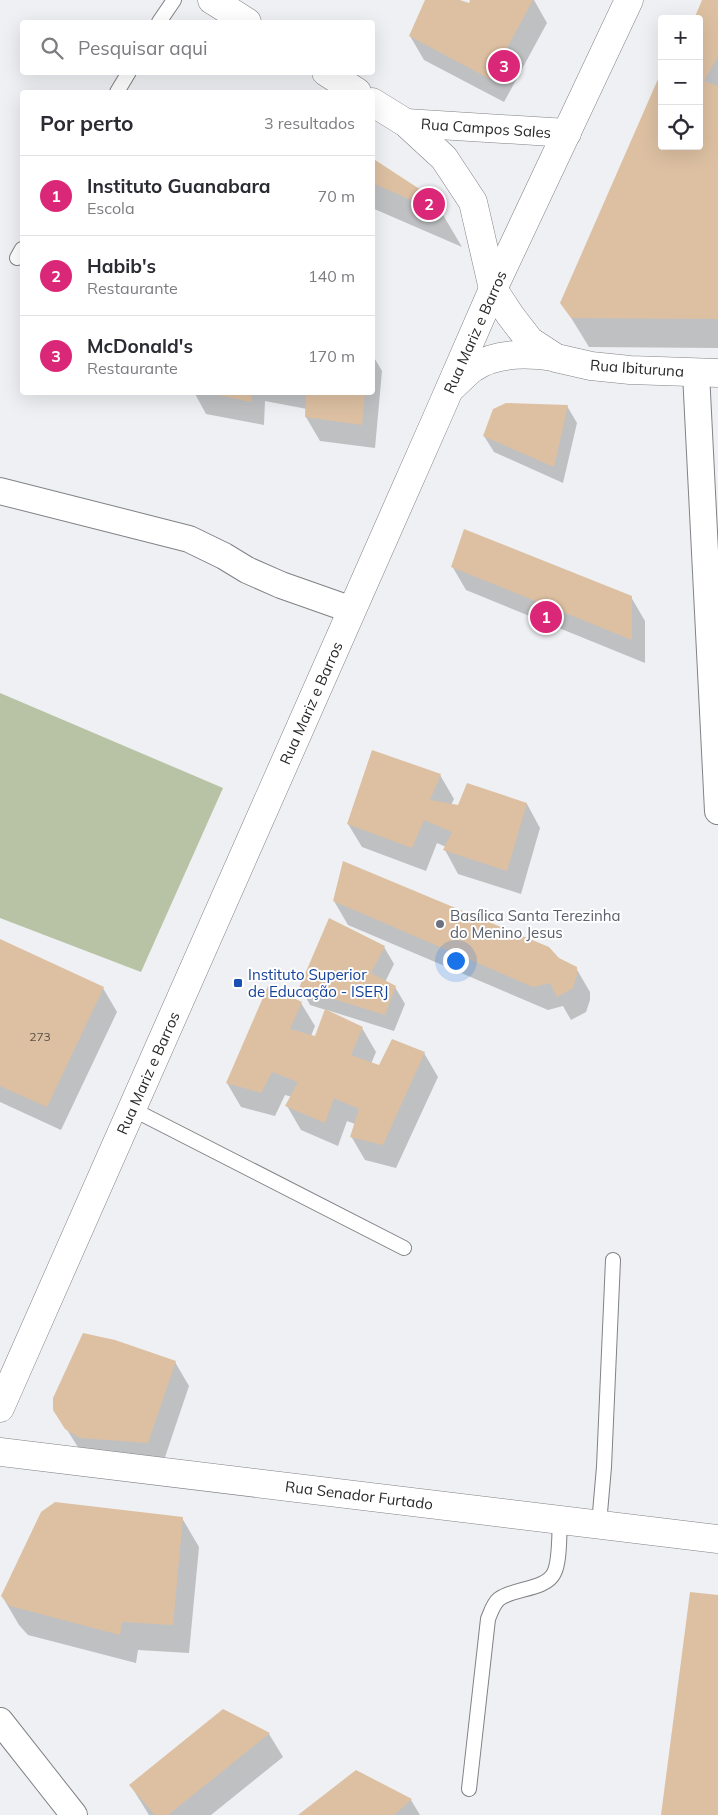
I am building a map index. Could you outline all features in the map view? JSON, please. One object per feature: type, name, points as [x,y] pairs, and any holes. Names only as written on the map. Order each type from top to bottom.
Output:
[{"type":"street","points":[[212,0],[244,20]]},
{"type":"street","name":"Rua Mariz e Barros","points":[[0,1408],[493,289],[629,0]]},
{"type":"street","points":[[331,75],[354,90]]},
{"type":"street","name":"Rua Campos Sales","points":[[375,104],[406,123],[444,158],[473,202],[493,289]]},
{"type":"street","name":"Rua Campos Sales","points":[[406,123],[567,133]]},
{"type":"street","name":"Rua Ibituruna","points":[[493,289],[530,341],[556,358]]},
{"type":"street","name":"Rua Ibituruna","points":[[450,388],[474,368],[499,356],[537,354],[591,366],[630,370],[707,373]]},
{"type":"street","points":[[707,373],[718,811]]},
{"type":"street","points":[[0,490],[189,540],[281,585],[352,610]]},
{"type":"street","name":"Rua Senador Furtado","points":[[0,1452],[718,1539]]},
{"type":"street","points":[[0,1721],[74,1815]]},
{"type":"lane","points":[[160,20],[174,0]]},
{"type":"lane","points":[[118,90],[127,75]]},
{"type":"lane","points":[[132,1109],[404,1248]]},
{"type":"lane","points":[[599,1524],[604,1467],[613,1260]]},
{"type":"lane","points":[[469,1789],[488,1619],[493,1606],[500,1599],[544,1582],[553,1576],[557,1567],[560,1520]]},
{"type":"green space","points":[[0,693],[223,788],[141,972],[0,918]]},
{"type":"building","points":[[425,0],[460,0],[469,3],[470,0],[533,0],[490,79],[409,36]]},
{"type":"building","points":[[702,0],[718,0],[718,56],[704,81],[718,86],[718,319],[571,318],[560,303],[658,79],[658,150],[703,150],[703,15],[696,15]]},
{"type":"building","points":[[375,160],[421,190],[444,214],[375,184]]},
{"type":"building","points":[[218,395],[252,395],[251,402]]},
{"type":"building","points":[[306,395],[365,395],[362,425],[305,417]]},
{"type":"building","points":[[506,403],[568,405],[554,467],[483,436],[493,409]]},
{"type":"building","points":[[464,529],[632,596],[632,640],[451,567]]},
{"type":"building","points":[[372,750],[441,774],[430,800],[458,805],[467,783],[527,803],[507,871],[443,850],[452,832],[424,820],[412,848],[347,824]]},
{"type":"building","name":"Basílica Santa Terezinha do Menino Jesus","points":[[343,861],[549,947],[559,958],[577,967],[573,988],[557,997],[550,983],[533,987],[333,901]]},
{"type":"building","points":[[329,918],[385,946],[371,973],[396,986],[385,1015],[299,988]]},
{"type":"building","points":[[0,939],[104,987],[47,1107],[0,1086]]},
{"type":"building","points":[[268,986],[302,1002],[290,1029],[315,1036],[325,1009],[363,1027],[351,1055],[379,1065],[392,1039],[425,1052],[383,1145],[350,1137],[359,1109],[334,1098],[325,1123],[285,1106],[298,1082],[272,1072],[261,1093],[226,1083]]},
{"type":"building","points":[[83,1333],[115,1340],[176,1361],[148,1443],[80,1438],[65,1429],[53,1410],[53,1398]]},
{"type":"building","points":[[55,1502],[183,1517],[173,1625],[122,1622],[120,1635],[10,1606],[1,1596],[41,1512]]},
{"type":"building","points":[[690,1592],[718,1595],[718,1815],[661,1815]]},
{"type":"building","points":[[223,1709],[270,1733],[168,1815],[155,1815],[129,1785]]},
{"type":"building","points":[[356,1770],[412,1799],[394,1815],[298,1815]]},
{"type":"place","name":"McDonald's","points":[[504,66]]},
{"type":"place","name":"Habib's","points":[[429,204]]},
{"type":"place","name":"Instituto Guanabara","points":[[546,617]]},
{"type":"place","name":"Basílica Santa Terezinha do Menino Jesus","points":[[440,924]]},
{"type":"place","name":"Instituto Superior de Educação - ISERJ","points":[[238,983]]}]
